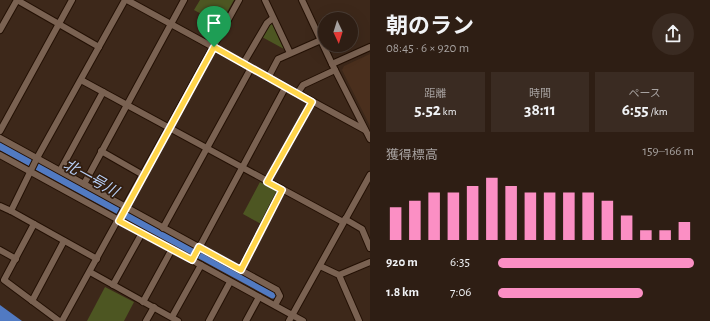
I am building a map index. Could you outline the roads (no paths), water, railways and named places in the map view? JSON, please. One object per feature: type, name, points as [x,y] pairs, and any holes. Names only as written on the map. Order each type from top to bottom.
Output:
[{"type":"street","points":[[0,30],[17,0],[99,47]]},
{"type":"street","points":[[0,131],[72,0]]},
{"type":"street","points":[[11,211],[34,164],[126,0],[365,130]]},
{"type":"street","points":[[84,184],[125,104],[184,0]]},
{"type":"street","points":[[62,321],[123,213],[239,0]]},
{"type":"street","points":[[265,0],[290,53]]},
{"type":"street","points":[[302,0],[318,34]]},
{"type":"street","points":[[243,64],[266,22],[273,18]]},
{"type":"street","points":[[268,78],[278,59],[318,41]]},
{"type":"street","points":[[332,64],[370,47]]},
{"type":"street","points":[[326,52],[370,139]]},
{"type":"street","points":[[163,228],[251,68]]},
{"type":"street","points":[[297,94],[303,84],[335,70]]},
{"type":"street","points":[[81,80],[282,190],[362,229],[370,248]]},
{"type":"street","points":[[196,253],[286,88]]},
{"type":"street","points":[[61,169],[103,92]]},
{"type":"street","points":[[267,182],[312,102]]},
{"type":"street","points":[[0,138],[34,164],[123,213],[163,228],[196,253],[201,265],[275,305],[291,318],[303,321]]},
{"type":"street","points":[[101,151],[143,175]]},
{"type":"street","points":[[0,155],[34,164],[84,184],[123,213],[142,233],[172,249],[196,253],[241,270],[277,290],[280,296],[275,305]]},
{"type":"street","points":[[291,318],[370,175]]},
{"type":"street","points":[[241,270],[282,190]]},
{"type":"street","points":[[0,206],[97,259]]},
{"type":"street","points":[[34,224],[4,280],[59,321]]},
{"type":"street","points":[[113,285],[142,233]]},
{"type":"street","points":[[32,301],[64,241]]},
{"type":"street","points":[[143,302],[172,249]]},
{"type":"street","points":[[0,250],[16,259]]},
{"type":"street","points":[[339,275],[370,262]]},
{"type":"street","points":[[172,317],[201,265]]},
{"type":"street","points":[[320,266],[339,275],[359,321]]},
{"type":"street","points":[[90,272],[178,321]]},
{"type":"street","points":[[209,321],[230,282]]},
{"type":"street","points":[[246,321],[259,297]]},
{"type":"street","points":[[146,321],[154,308]]},
{"type":"water","points":[[0,305],[22,321],[0,321]]},
{"type":"waterway","name":"北一号川","points":[[0,145],[273,294]]}]
